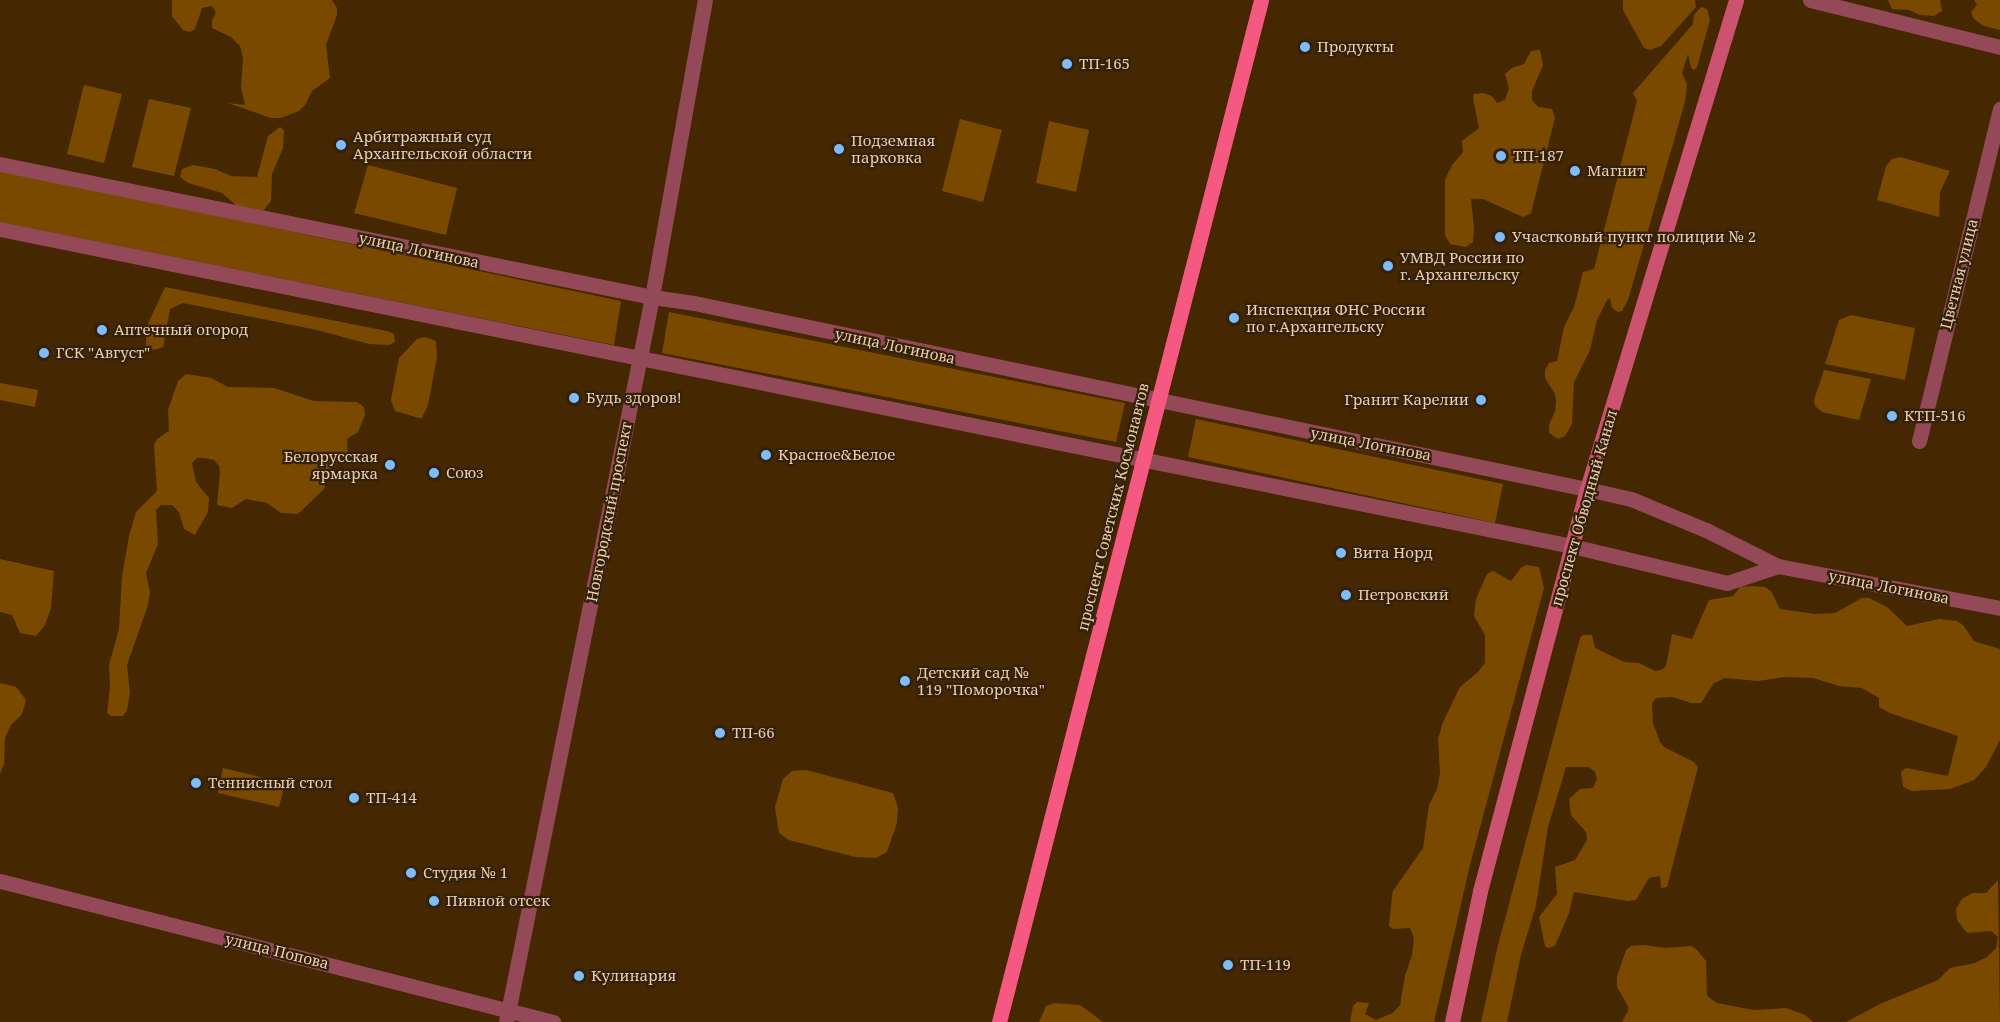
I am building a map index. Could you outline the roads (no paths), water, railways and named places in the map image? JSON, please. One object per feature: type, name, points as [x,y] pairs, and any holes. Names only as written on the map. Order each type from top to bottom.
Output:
[{"type":"main road","name":"проспект Советских Космонавтов","points":[[999,1022],[1261,0]]},
{"type":"main road","name":"проспект Обводный Канал","points":[[1452,1022],[1480,891],[1587,489],[1736,0]]},
{"type":"street","name":"Новгородский проспект","points":[[507,1016],[652,297],[705,0]]},
{"type":"street","points":[[1810,0],[2000,47]]},
{"type":"street","name":"Цветная улица","points":[[1919,441],[2000,109]]},
{"type":"street","name":"улица Логинова","points":[[0,164],[652,297],[694,303],[1587,489],[1631,499],[1706,530],[1778,566],[2000,608]]},
{"type":"street","points":[[0,229],[1572,546],[1727,584],[1778,566]]},
{"type":"street","name":"улица Попова","points":[[0,880],[507,1016],[553,1022]]},
{"type":"place","name":"Продукты","points":[[1305,47]]},
{"type":"place","name":"ТП-165","points":[[1067,64]]},
{"type":"place","name":"Арбитражный суд Архангельской области","points":[[341,145]]},
{"type":"place","name":"Подземная парковка","points":[[839,149]]},
{"type":"place","name":"ТП-187","points":[[1501,156]]},
{"type":"place","name":"Магнит","points":[[1575,171]]},
{"type":"place","name":"Участковый пункт полиции № 2","points":[[1500,237]]},
{"type":"place","name":"УМВД России по г. Архангельску","points":[[1388,266]]},
{"type":"place","name":"Инспекция ФНС России по г.Архангельску","points":[[1234,318]]},
{"type":"place","name":"Аптечный огород","points":[[102,330]]},
{"type":"place","name":"ГСК \"Август\"","points":[[44,353]]},
{"type":"place","name":"Будь здоров!","points":[[574,398]]},
{"type":"place","name":"Гранит Карелии","points":[[1481,400]]},
{"type":"place","name":"КТП-516","points":[[1892,416]]},
{"type":"place","name":"Красное&Белое","points":[[766,455]]},
{"type":"place","name":"Белорусская ярмарка","points":[[390,465]]},
{"type":"place","name":"Союз","points":[[434,473]]},
{"type":"place","name":"Вита Норд","points":[[1341,553]]},
{"type":"place","name":"Петровский","points":[[1346,595]]},
{"type":"place","name":"Детский сад № 119 \"Поморочка\"","points":[[905,681]]},
{"type":"place","name":"ТП-66","points":[[720,733]]},
{"type":"place","name":"Теннисный стол","points":[[196,783]]},
{"type":"place","name":"ТП-414","points":[[354,798]]},
{"type":"place","name":"Студия № 1","points":[[411,873]]},
{"type":"place","name":"Пивной отсек","points":[[434,901]]},
{"type":"place","name":"ТП-119","points":[[1228,965]]},
{"type":"place","name":"Кулинария","points":[[579,976]]}]
